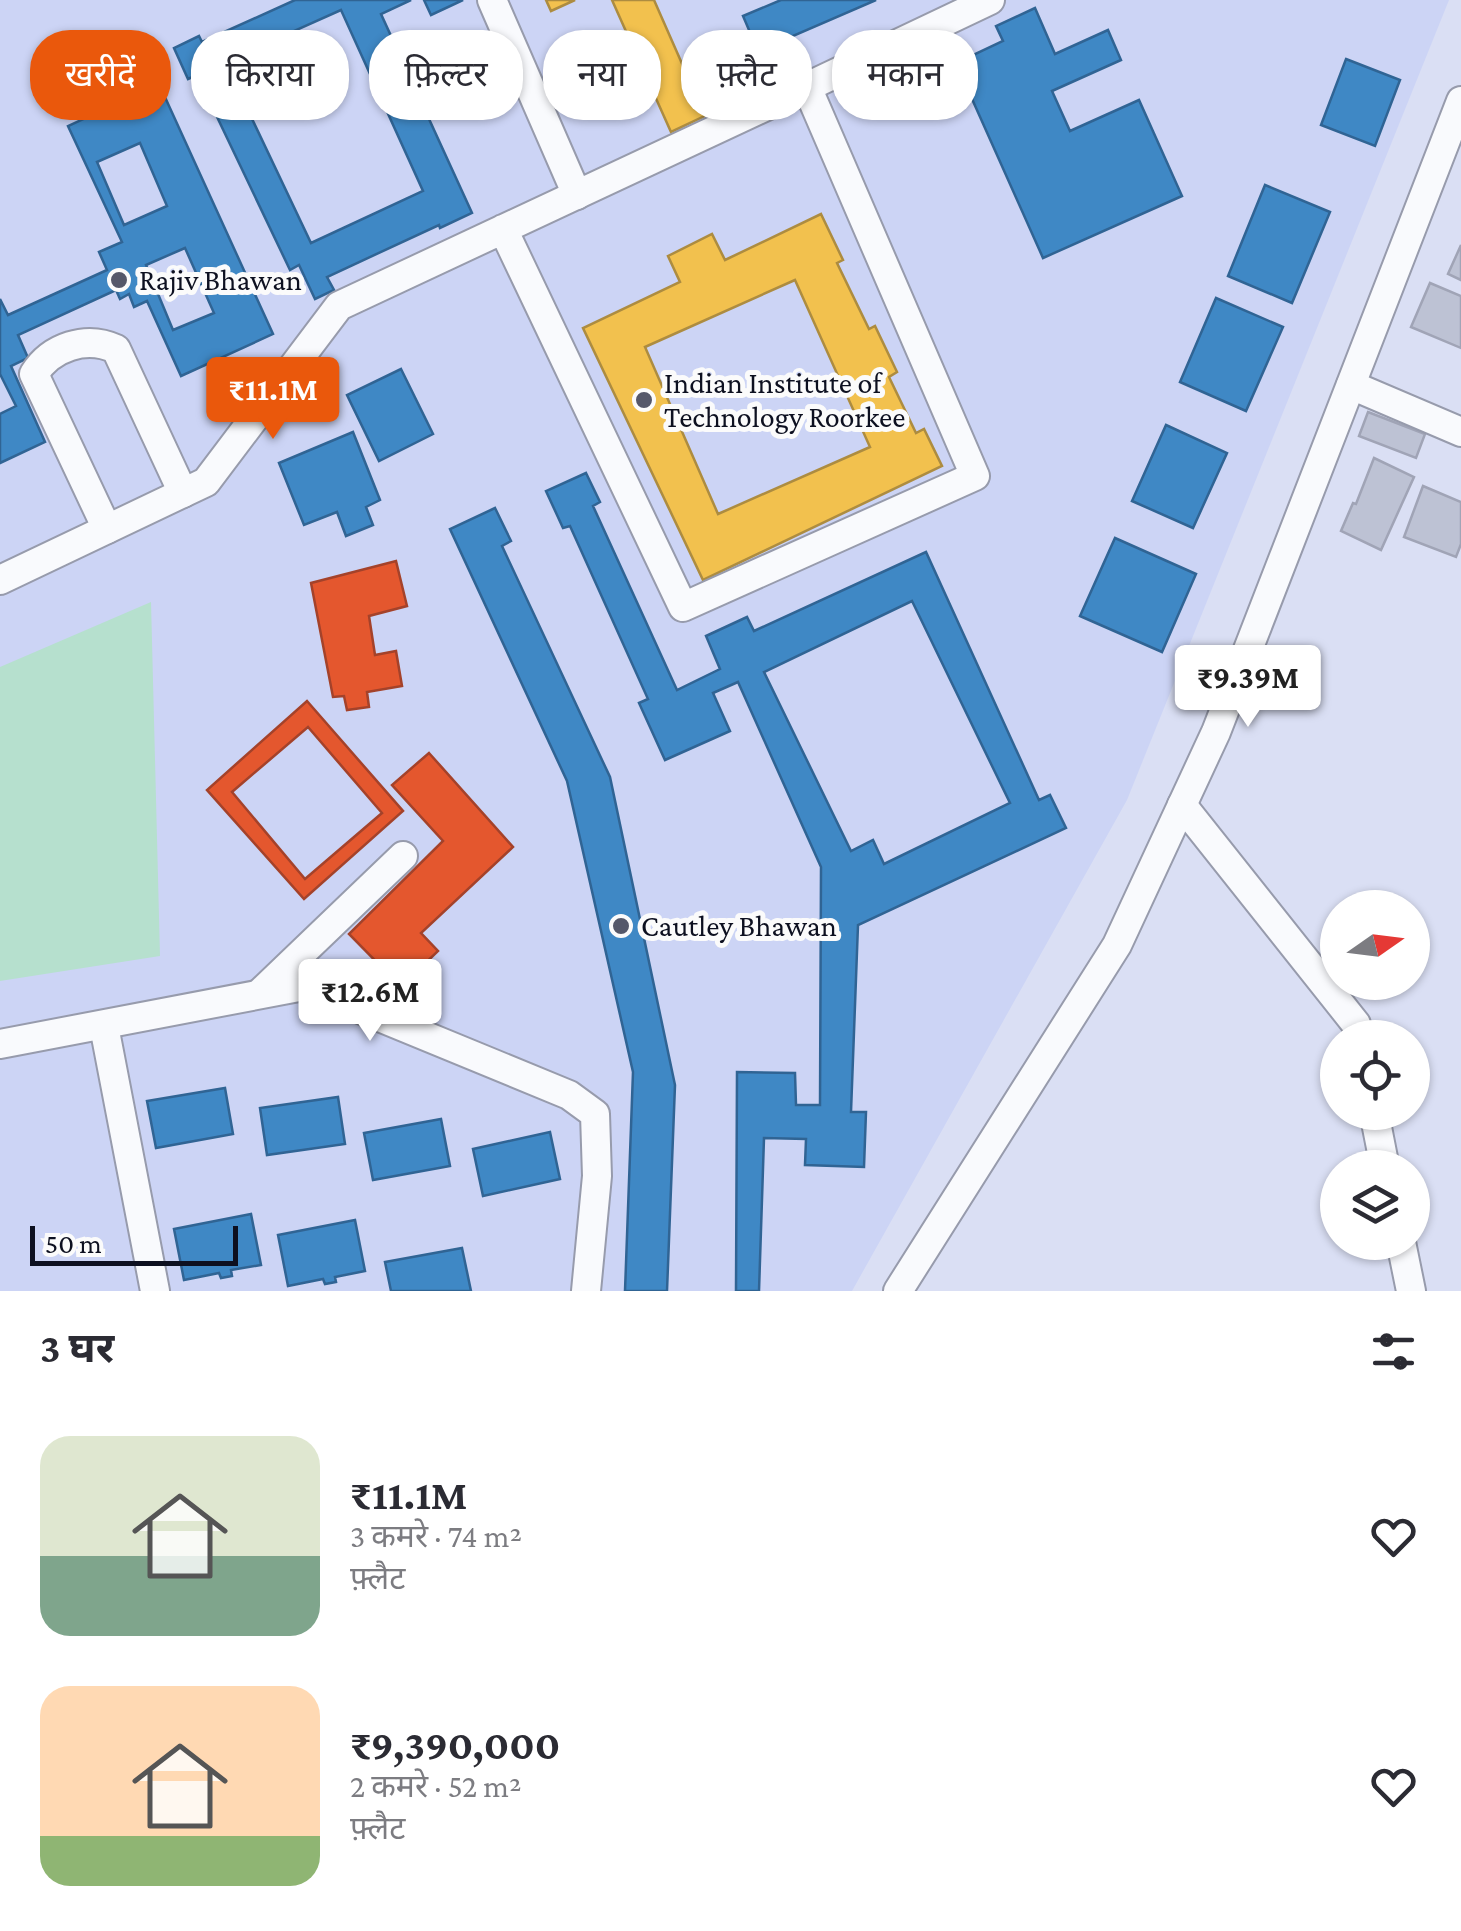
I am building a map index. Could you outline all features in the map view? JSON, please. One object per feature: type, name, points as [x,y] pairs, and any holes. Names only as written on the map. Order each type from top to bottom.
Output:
[{"type":"street","points":[[492,0],[577,195]]},
{"type":"street","points":[[812,85],[990,0]]},
{"type":"street","points":[[502,230],[683,607],[975,476],[812,99]]},
{"type":"street","points":[[898,1291],[1117,945],[1216,732],[1461,102]]},
{"type":"street","points":[[0,580],[206,482],[339,306],[737,120]]},
{"type":"street","points":[[107,529],[34,374],[42,361],[78,343],[100,342],[116,349],[183,493]]},
{"type":"street","points":[[1351,385],[1461,432]]},
{"type":"street","points":[[1182,805],[1353,1020]]},
{"type":"street","points":[[258,995],[403,856]]},
{"type":"street","points":[[0,1044],[304,986],[569,1095],[595,1114],[597,1176],[586,1291]]},
{"type":"street","points":[[104,1026],[154,1291]]},
{"type":"street","points":[[1405,1260],[1411,1291]]},
{"type":"shaded area","name":"Indian Institute of Technology Roorkee","points":[[0,0],[1449,0],[1127,800],[852,1291],[0,1291]]},
{"type":"green space","points":[[151,602],[160,956],[0,981],[0,667]]},
{"type":"building: आवास","points":[[546,0],[575,0],[551,11]]},
{"type":"building: आवास","points":[[612,0],[654,0],[681,61],[681,120],[696,120],[671,132],[661,110],[661,30],[625,30]]},
{"type":"building: आवास","points":[[821,214],[843,260],[837,263],[869,329],[875,326],[897,372],[889,377],[916,433],[924,429],[942,466],[703,580],[583,328],[680,282],[668,256],[712,234],[725,260]],"holes":[[[795,280],[870,447],[718,514],[645,347]]]},
{"type":"building: दुकानें","points":[[396,561],[407,606],[369,616],[375,655],[396,651],[402,686],[367,692],[369,707],[347,710],[344,696],[333,697],[311,583]]},
{"type":"building: दुकानें","points":[[307,701],[403,811],[304,899],[207,790]],"holes":[[[308,727],[382,813],[305,879],[232,792]]]},
{"type":"building: दुकानें","points":[[429,753],[513,847],[421,933],[438,951],[401,987],[349,934],[443,841],[392,785]]},
{"type":"building: स्कूल","points":[[295,0],[411,0],[381,14],[388,30],[369,30],[369,72],[341,10],[296,30],[229,30]]},
{"type":"building: स्कूल","points":[[424,0],[463,0],[431,15]]},
{"type":"building: स्कूल","points":[[781,0],[876,0],[807,30],[749,30],[743,16]]},
{"type":"building: स्कूल","points":[[1035,8],[1055,54],[1108,30],[1121,60],[1052,91],[1070,131],[1139,100],[1182,196],[1043,258],[978,112],[978,53],[1003,41],[996,26]]},
{"type":"building: स्कूल","points":[[191,40],[191,78],[188,79],[174,48]]},
{"type":"building: स्कूल","points":[[1346,59],[1400,80],[1375,146],[1321,125]]},
{"type":"building: स्कूल","name":"Rajiv Bhawan","points":[[171,110],[273,334],[181,376],[147,301],[134,307],[129,294],[120,299],[116,290],[18,335],[28,358],[11,366],[45,442],[0,463],[0,414],[16,406],[0,374],[0,299],[8,315],[107,270],[99,252],[122,242],[68,126],[81,120],[171,120]],"holes":[[[140,143],[167,206],[124,225],[97,162]],[[185,248],[214,313],[173,330],[146,265]]]},
{"type":"building: स्कूल","points":[[218,120],[253,120],[311,243],[423,191],[391,120],[429,120],[472,213],[327,277],[334,290],[315,299],[299,265],[290,270]]},
{"type":"building: स्कूल","points":[[1265,185],[1330,212],[1292,303],[1228,276]]},
{"type":"building: स्कूल","points":[[1216,298],[1283,327],[1246,411],[1180,382]]},
{"type":"building: स्कूल","points":[[401,369],[433,434],[379,461],[347,395]]},
{"type":"building: स्कूल","points":[[1166,425],[1227,453],[1193,528],[1132,501]]},
{"type":"building: स्कूल","points":[[353,432],[380,500],[366,507],[373,525],[346,536],[337,512],[304,525],[279,463]]},
{"type":"building: स्कूल","points":[[586,473],[600,502],[593,506],[677,690],[720,669],[706,636],[747,617],[754,631],[926,552],[1039,800],[1050,795],[1066,828],[858,925],[851,1112],[866,1112],[864,1167],[805,1165],[806,1139],[764,1138],[759,1291],[736,1291],[737,1072],[795,1073],[796,1105],[820,1105],[821,867],[738,682],[713,693],[730,731],[665,760],[639,703],[648,699],[570,526],[563,528],[546,491]],"holes":[[[912,601],[1010,803],[884,864],[873,840],[851,851],[764,672]]]},
{"type":"building: स्कूल","name":"Cautley Bhawan","points":[[495,508],[511,541],[502,546],[610,777],[675,1085],[667,1291],[625,1291],[633,1072],[567,781],[450,529]]},
{"type":"building: स्कूल","points":[[1115,538],[1196,574],[1162,652],[1080,616]]},
{"type":"building: स्कूल","points":[[225,1088],[233,1134],[156,1148],[147,1101]]},
{"type":"building: स्कूल","points":[[338,1097],[345,1144],[267,1155],[260,1108]]},
{"type":"building: स्कूल","points":[[441,1119],[450,1166],[373,1180],[364,1133]]},
{"type":"building: स्कूल","points":[[550,1132],[560,1179],[483,1196],[473,1149]]},
{"type":"building: स्कूल","points":[[251,1214],[261,1265],[231,1270],[232,1276],[221,1278],[219,1273],[184,1280],[174,1229]]},
{"type":"building: स्कूल","points":[[355,1220],[365,1271],[335,1277],[336,1282],[325,1284],[323,1279],[288,1286],[278,1235]]},
{"type":"building: स्कूल","points":[[462,1248],[471,1291],[391,1291],[385,1262]]},
{"type":"building: अन्य","points":[[1461,245],[1461,280],[1448,274]]},
{"type":"building: अन्य","points":[[1430,283],[1461,296],[1461,348],[1411,327]]},
{"type":"building: अन्य","points":[[1368,412],[1425,434],[1416,458],[1359,436]]},
{"type":"building: अन्य","points":[[1374,458],[1414,477],[1381,550],[1341,531]]},
{"type":"building: अन्य","points":[[1423,486],[1461,502],[1461,544],[1456,557],[1404,537]]},
{"type":"place","name":"Rajiv Bhawan","points":[[119,280]]},
{"type":"place","name":"Indian Institute of Technology Roorkee","points":[[644,400]]},
{"type":"place","name":"Cautley Bhawan","points":[[621,926]]}]
